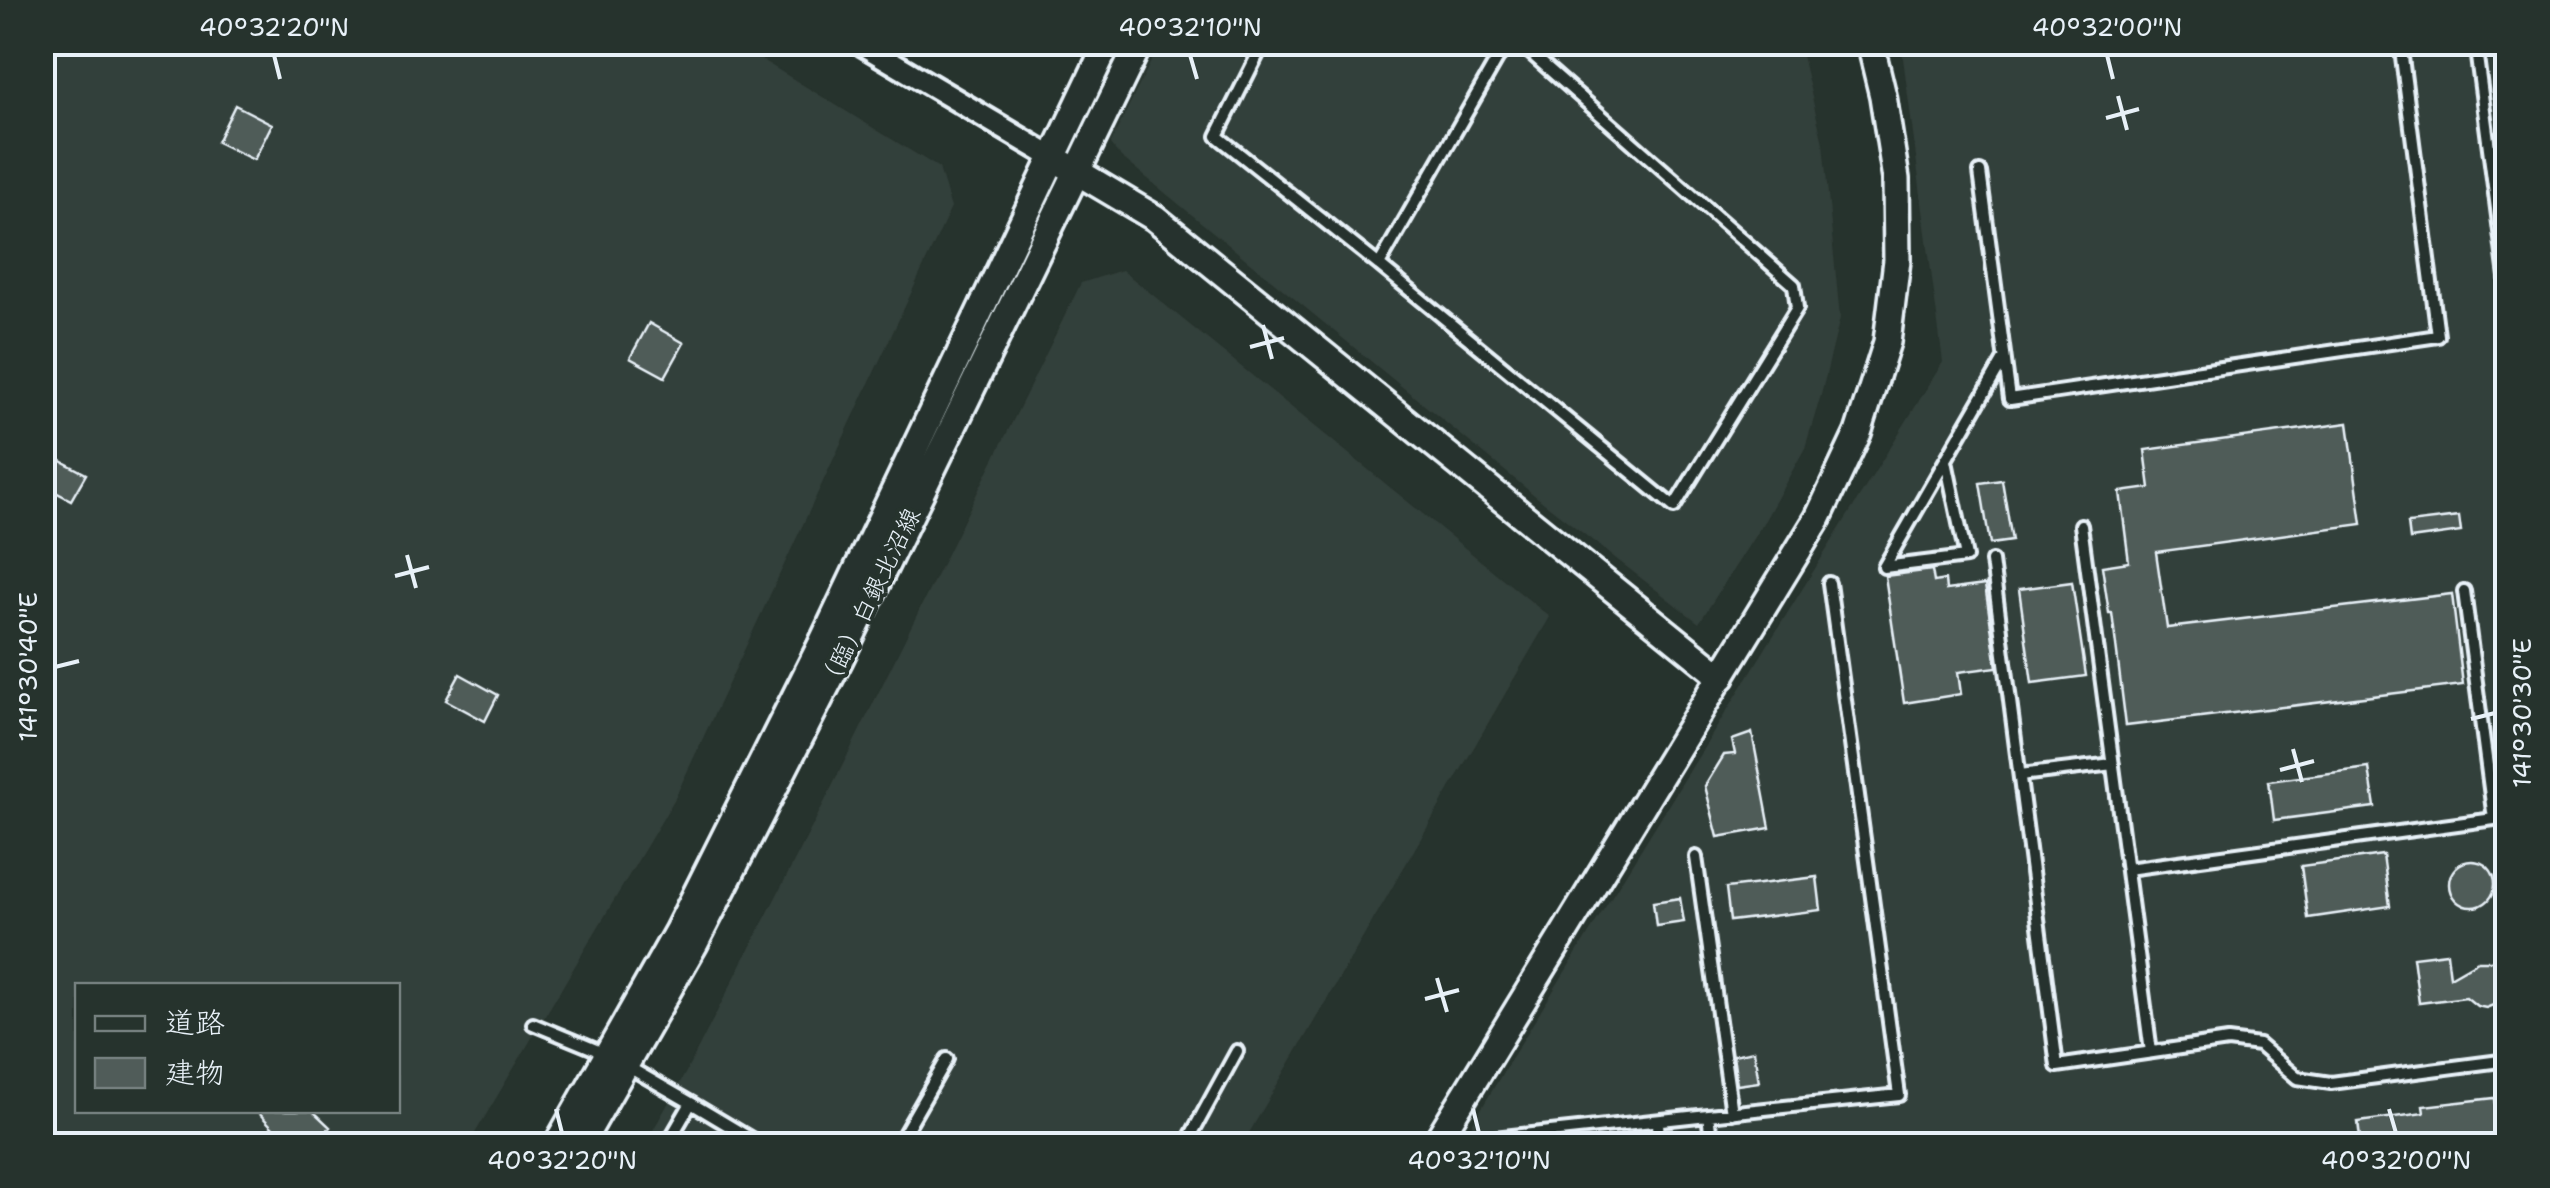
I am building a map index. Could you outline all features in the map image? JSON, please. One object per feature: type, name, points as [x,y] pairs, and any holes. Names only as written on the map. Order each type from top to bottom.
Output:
[{"type":"street","points":[[858,42],[1155,218],[1722,677]]},
{"type":"street","name":"（臨）白銀北沼線","points":[[579,1146],[616,1060],[821,644],[1108,42]]},
{"type":"street","name":"（臨）白銀北沼線","points":[[556,1146],[695,944],[1140,42]]},
{"type":"street","points":[[1434,1146],[1818,518],[1858,432],[1887,342],[1897,260],[1896,179],[1870,42]]},
{"type":"lane","points":[[1264,42],[1217,136],[1674,507],[1797,308],[1794,285],[1518,42]]},
{"type":"lane","points":[[1379,264],[1507,42]]},
{"type":"lane","points":[[1980,172],[2010,399],[2438,336],[2400,42]]},
{"type":"lane","points":[[2475,42],[2508,292]]},
{"type":"lane","points":[[1946,460],[1966,557],[1884,568],[2004,358]]},
{"type":"lane","points":[[2081,525],[2152,1052]]},
{"type":"lane","points":[[1992,562],[2058,1066],[2228,1041],[2259,1045],[2297,1078],[2330,1083],[2508,1060]]},
{"type":"lane","points":[[1494,1138],[1898,1095],[1829,583]]},
{"type":"lane","points":[[2127,870],[2494,818],[2464,591]]},
{"type":"lane","points":[[2020,775],[2113,764]]},
{"type":"lane","points":[[1696,857],[1732,1112]]},
{"type":"lane","points":[[533,1024],[616,1060],[763,1146]]},
{"type":"lane","points":[[1185,1146],[1237,1052]]},
{"type":"lane","points":[[897,1146],[947,1060]]},
{"type":"lane","points":[[666,1146],[691,1103]]},
{"type":"lane","points":[[1708,1115],[1712,1146]]},
{"type":"lane","points":[[1658,1120],[1660,1146]]},
{"type":"shaded area","points":[[56,43],[734,43],[939,168],[951,208],[674,800],[468,1145],[43,1146],[42,68]]},
{"type":"shaded area","points":[[1160,43],[1799,43],[1823,143],[1840,318],[1805,448],[1765,520],[1699,623],[1544,503],[1120,156],[1110,144]]},
{"type":"shaded area","points":[[1901,43],[2507,43],[2507,1145],[1459,1146],[1943,362]]},
{"type":"shaded area","points":[[1122,270],[1550,617],[1242,1145],[644,1146],[813,825],[1081,283]]},
{"type":"building","points":[[235,105],[272,124],[254,160],[217,142]]},
{"type":"building","points":[[649,323],[684,343],[665,377],[630,358]]},
{"type":"building","points":[[2348,423],[2362,524],[2156,552],[2167,628],[2452,594],[2463,685],[2126,726],[2102,566],[2129,562],[2120,492],[2150,488],[2145,450]]},
{"type":"building","points":[[52,456],[86,474],[71,500],[42,485],[42,473]]},
{"type":"building","points":[[2002,480],[2012,541],[1990,544],[1980,483]]},
{"type":"building","points":[[2459,517],[2461,532],[2410,539],[2408,523]]},
{"type":"building","points":[[1932,570],[1934,582],[1945,580],[1946,590],[1985,585],[1997,667],[1958,672],[1961,694],[1904,703],[1885,576]]},
{"type":"building","points":[[2072,582],[2086,676],[2032,683],[2019,589]]},
{"type":"building","points":[[460,674],[498,695],[485,721],[446,700]]},
{"type":"building","points":[[1752,733],[1770,828],[1718,837],[1705,786],[1724,755],[1735,754],[1732,740]]},
{"type":"building","points":[[2369,768],[2375,807],[2274,820],[2269,781]]},
{"type":"building","points":[[2383,855],[2390,906],[2308,918],[2301,866]]},
{"type":"building","points":[[2472,861],[2488,868],[2495,884],[2488,900],[2472,907],[2456,900],[2449,884],[2456,868]]},
{"type":"building","points":[[1817,877],[1821,910],[1730,921],[1726,888]]},
{"type":"building","points":[[1680,898],[1684,922],[1656,926],[1653,902]]},
{"type":"building","points":[[2447,953],[2450,977],[2478,961],[2501,965],[2508,976],[2506,995],[2501,1002],[2486,1008],[2466,997],[2419,1003],[2413,957]]},
{"type":"building","points":[[1754,1051],[1759,1082],[1737,1085],[1733,1055]]},
{"type":"building","points":[[2495,1098],[2500,1134],[2403,1146],[2361,1146],[2358,1122],[2424,1113],[2423,1106]]},
{"type":"building","points":[[259,1113],[315,1113],[330,1127],[312,1146],[290,1146]]}]
